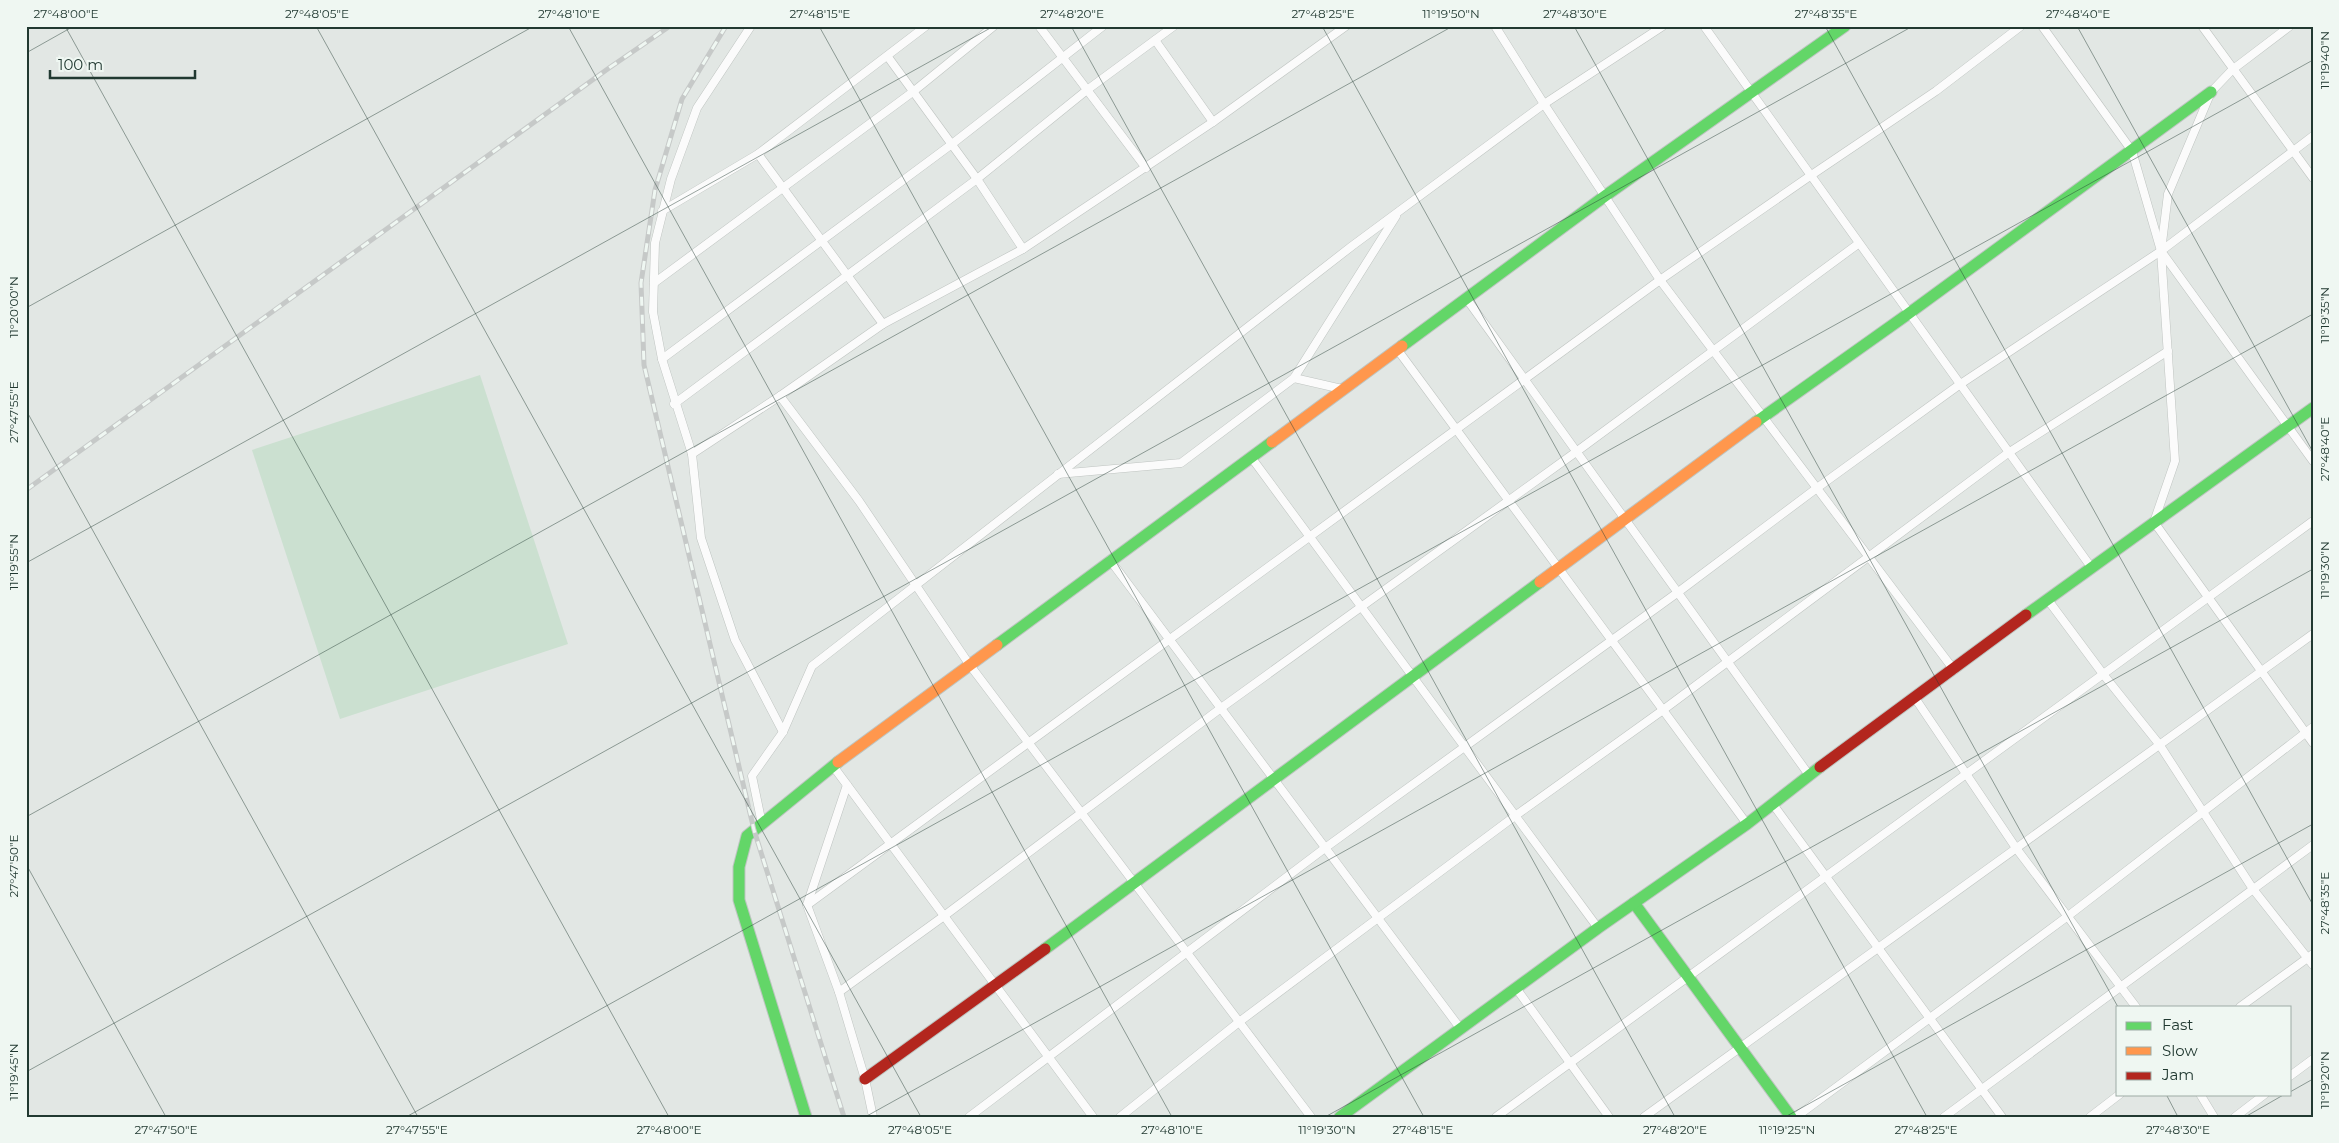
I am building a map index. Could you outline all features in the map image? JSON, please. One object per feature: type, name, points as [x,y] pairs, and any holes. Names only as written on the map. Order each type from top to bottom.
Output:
[{"type":"street","points":[[751,26],[697,108],[671,179],[655,243],[653,312],[662,359],[674,404],[692,454],[701,538],[735,640],[783,732]]},
{"type":"street","points":[[662,211],[758,154],[888,57],[926,26]]},
{"type":"street","points":[[654,284],[914,91],[994,26]]},
{"type":"street","points":[[1039,26],[1146,168]]},
{"type":"street","points":[[662,359],[952,144],[1062,56],[1104,26]]},
{"type":"street","points":[[674,404],[977,179],[1087,90],[1174,26]]},
{"type":"street","points":[[692,454],[780,396],[883,324],[1024,249],[1213,122],[1346,26]]},
{"type":"street","points":[[1495,26],[1660,280],[1954,670]]},
{"type":"street","points":[[762,824],[752,776],[783,732],[812,666],[1057,474],[1399,212],[1544,104],[1664,26]]},
{"type":"street","points":[[1704,26],[1754,93],[1858,244],[2091,568]]},
{"type":"street","points":[[806,1117],[739,900],[739,867],[747,836],[833,766],[969,664],[1605,196],[1754,93],[1845,26]]},
{"type":"street","points":[[808,905],[1660,280],[1936,91],[2021,26]]},
{"type":"street","points":[[2042,26],[2132,150],[2161,251],[2313,461]]},
{"type":"street","points":[[2202,26],[2232,70],[2313,178]]},
{"type":"street","points":[[865,1078],[996,985],[1763,417],[1908,314],[2211,92],[2232,70],[2290,26]]},
{"type":"street","points":[[1155,40],[1213,122]]},
{"type":"street","points":[[888,57],[977,179],[1024,249]]},
{"type":"street","points":[[2154,522],[2175,462],[2161,251],[2168,194],[2211,92]]},
{"type":"street","points":[[969,1117],[1186,951],[1677,593],[1817,488],[1959,385],[2161,251],[2313,136]]},
{"type":"street","points":[[758,154],[883,324]]},
{"type":"street","points":[[1057,474],[1181,463],[1294,378],[1399,212]]},
{"type":"street","points":[[838,992],[1082,814],[1220,708],[1576,452],[1858,244]]},
{"type":"street","points":[[1466,298],[1808,775]]},
{"type":"street","points":[[1397,349],[1746,824]]},
{"type":"street","points":[[1120,1117],[1239,1022],[1378,918],[1869,558],[2008,453],[2168,351]]},
{"type":"street","points":[[1294,378],[1342,389]]},
{"type":"street","points":[[780,396],[859,501],[969,664],[1311,1117]]},
{"type":"street","points":[[1346,1115],[1460,1028],[1746,824],[1808,775],[2313,408]]},
{"type":"street","points":[[1251,457],[1598,928]]},
{"type":"street","points":[[2154,522],[2313,743]]},
{"type":"street","points":[[1496,1117],[2313,522]]},
{"type":"street","points":[[1110,560],[1460,1028]]},
{"type":"street","points":[[2048,600],[2103,674],[2159,744],[2253,889],[2310,956],[2313,966]]},
{"type":"street","points":[[1644,1117],[2313,634]]},
{"type":"street","points":[[1915,698],[2016,848],[2135,1006]]},
{"type":"street","points":[[1796,1117],[2068,916],[2313,727]]},
{"type":"street","points":[[833,766],[1093,1117]]},
{"type":"street","points":[[847,785],[808,905],[865,1078],[873,1117]]},
{"type":"street","points":[[1772,803],[2002,1117]]},
{"type":"street","points":[[1944,1117],[2313,844]]},
{"type":"street","points":[[1634,903],[1791,1117]]},
{"type":"street","points":[[2241,1006],[2310,956]]},
{"type":"street","points":[[1516,988],[1609,1117]]},
{"type":"street","points":[[2292,1075],[2313,1059]]},
{"type":"street","points":[[2090,1117],[2117,1096]]},
{"type":"street","points":[[2201,1096],[2214,1117]]},
{"type":"street","points":[[2235,1117],[2262,1096]]},
{"type":"green space","points":[[480,375],[568,644],[340,719],[252,450]]},
{"type":"railway","points":[[26,490],[609,68],[670,26]]},
{"type":"railway","points":[[726,26],[682,99],[655,190],[641,283],[644,365],[754,830],[844,1117]]},
{"type":"traffic: fast","points":[[1402,346],[1605,196],[1845,26]]},
{"type":"traffic: fast","points":[[1756,422],[1908,314],[2211,92]]},
{"type":"traffic: fast","points":[[2026,615],[2313,408]]},
{"type":"traffic: fast","points":[[997,645],[1272,442]]},
{"type":"traffic: fast","points":[[1045,949],[1540,582]]},
{"type":"traffic: fast","points":[[806,1117],[739,900],[739,867],[747,836],[838,762]]},
{"type":"traffic: fast","points":[[1340,1117],[1598,928],[1747,824],[1820,767]]},
{"type":"traffic: fast","points":[[1634,903],[1791,1117]]},
{"type":"traffic: slow","points":[[1272,442],[1402,346]]},
{"type":"traffic: slow","points":[[1540,582],[1756,422]]},
{"type":"traffic: slow","points":[[838,762],[997,645]]},
{"type":"traffic: jam","points":[[1820,767],[2026,615]]},
{"type":"traffic: jam","points":[[865,1079],[1045,949]]}]
